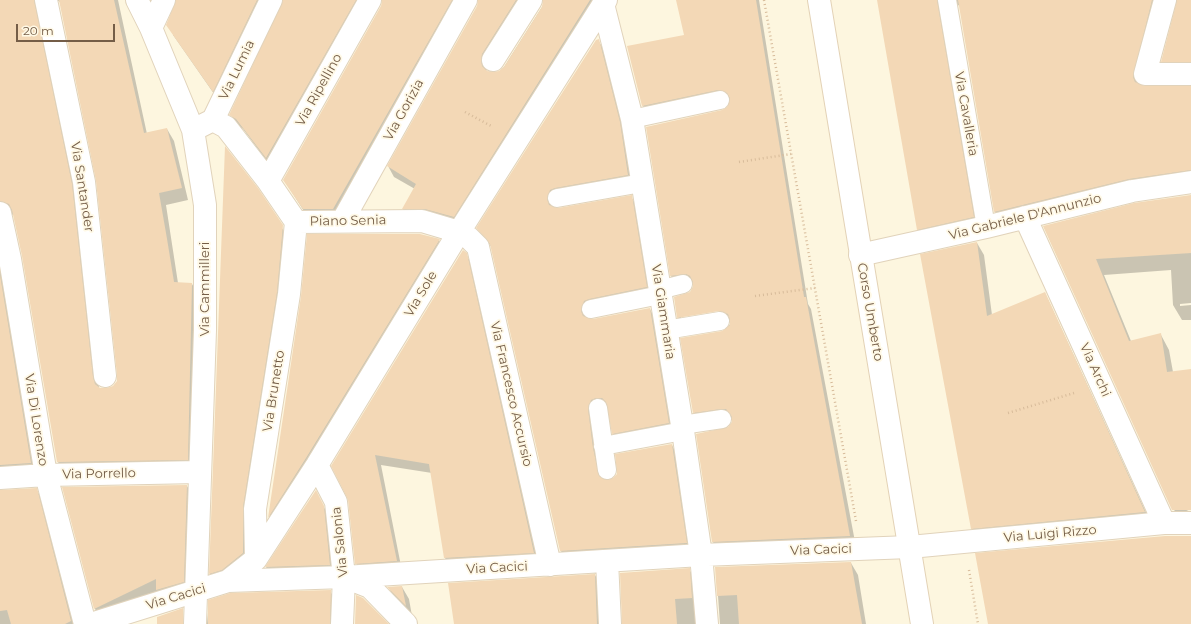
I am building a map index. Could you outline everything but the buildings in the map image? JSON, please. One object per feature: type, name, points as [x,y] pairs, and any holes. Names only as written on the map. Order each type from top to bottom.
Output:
[{"type":"street","name":"Via Santander","points":[[46,0],[84,182],[105,376]]},
{"type":"street","name":"Via Cammilleri","points":[[137,0],[151,28],[193,130],[205,205],[205,330],[195,624]]},
{"type":"street","points":[[151,28],[164,0]]},
{"type":"street","name":"Via Lumia","points":[[212,120],[271,0]]},
{"type":"street","name":"Via Ripellino","points":[[268,181],[370,0]]},
{"type":"street","name":"Via Gorizia","points":[[343,220],[466,0]]},
{"type":"street","points":[[493,60],[531,0]]},
{"type":"street","name":"Corso Umberto","points":[[818,0],[922,624]]},
{"type":"street","points":[[1165,0],[1145,74],[1191,74]]},
{"type":"street","name":"Via Giammaria","points":[[604,2],[632,119],[701,555],[707,624]]},
{"type":"street","name":"Via Sole","points":[[228,581],[256,560],[317,465],[459,232],[604,2]]},
{"type":"street","points":[[193,130],[212,120]]},
{"type":"street","name":"Piano Senia","points":[[212,120],[226,127],[268,181],[296,222],[343,220],[422,221],[459,232]]},
{"type":"street","name":"Via Gabriele D'Annunzio","points":[[860,255],[986,228],[1132,191],[1191,182]]},
{"type":"street","name":"Via Di Lorenzo","points":[[0,213],[10,259],[46,475],[85,624]]},
{"type":"street","name":"Via Archi","points":[[1025,217],[1164,523]]},
{"type":"street","name":"Via Brunetto","points":[[256,560],[255,509],[289,294],[296,222]]},
{"type":"street","name":"Via Francesco Accursio","points":[[459,232],[469,238],[478,247],[550,565]]},
{"type":"street","name":"Via Salonia","points":[[317,465],[336,502],[344,577],[342,624]]},
{"type":"street","name":"Via Porrello","points":[[0,478],[46,475],[199,472]]},
{"type":"street","name":"Via Luigi Rizzo","points":[[910,547],[1164,523],[1191,523]]},
{"type":"street","name":"Via Cacici","points":[[91,624],[228,581],[344,577],[701,555],[910,547]]},
{"type":"street","points":[[607,561],[610,624]]},
{"type":"street","points":[[344,577],[370,586],[406,624]]},
{"type":"lane","name":"Via Cavalleria","points":[[947,0],[986,228]]},
{"type":"lane","points":[[632,119],[720,100]]},
{"type":"lane","points":[[556,198],[642,183]]},
{"type":"lane","points":[[591,309],[660,292],[683,284]]},
{"type":"lane","points":[[666,330],[720,321]]},
{"type":"lane","points":[[598,408],[607,470]]},
{"type":"lane","points":[[603,446],[722,419]]},
{"type":"path","points":[[764,0],[857,525]]},
{"type":"path","points":[[739,162],[791,154]]},
{"type":"path","points":[[756,296],[815,288]]},
{"type":"path","points":[[1008,413],[1102,385]]},
{"type":"path","points":[[968,563],[978,624]]}]
